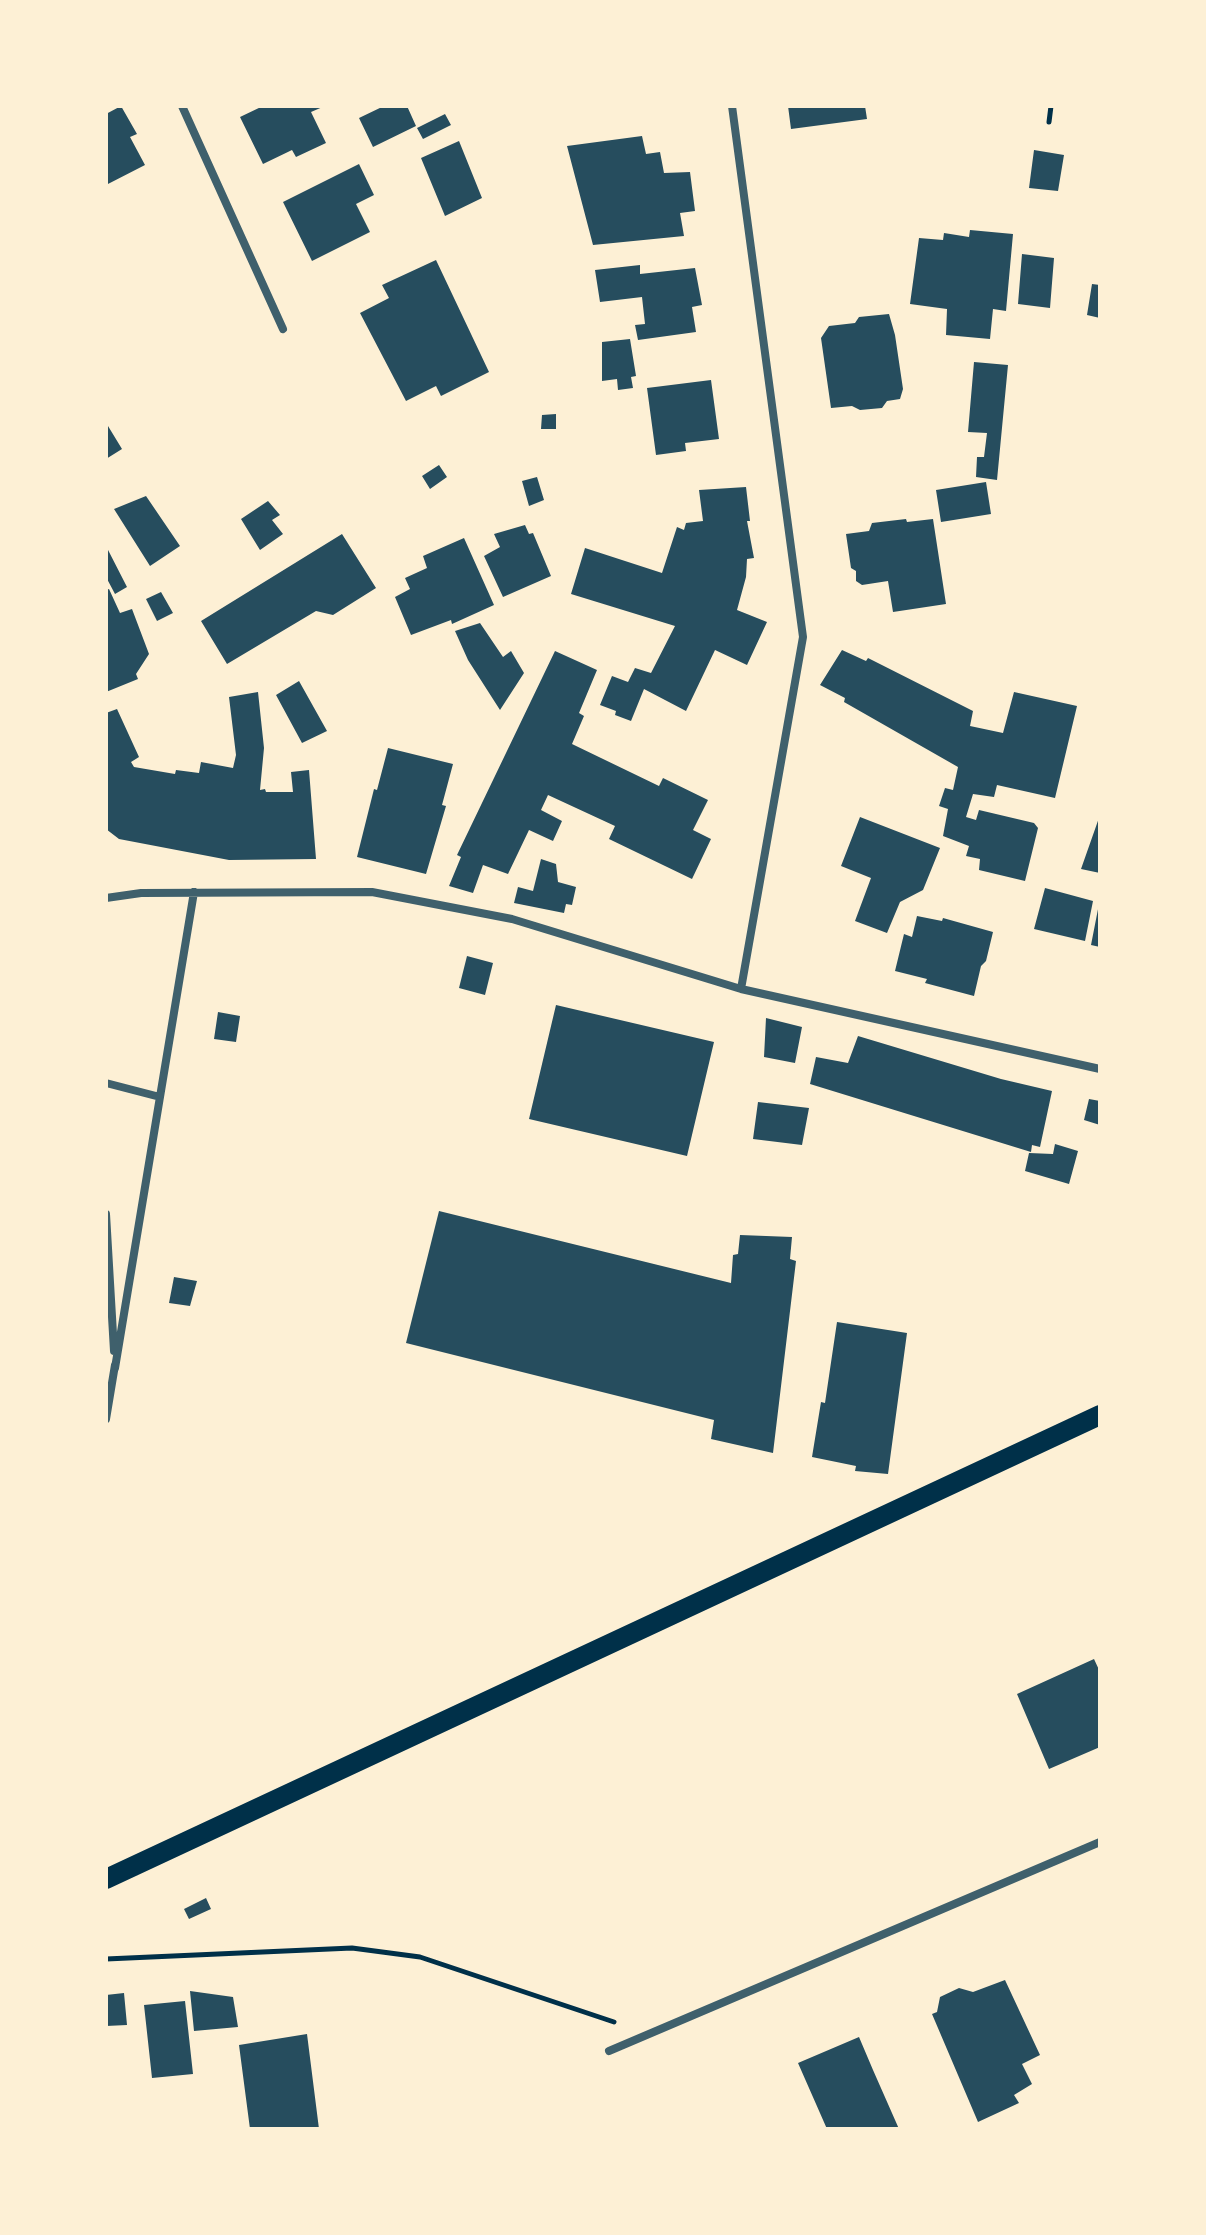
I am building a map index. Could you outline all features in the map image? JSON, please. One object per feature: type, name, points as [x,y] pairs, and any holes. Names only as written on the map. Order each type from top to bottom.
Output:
[{"type":"main road","points":[[106,1879],[1100,1415]]},
{"type":"street","points":[[182,106],[283,329]]},
{"type":"street","points":[[732,106],[803,637],[741,989]]},
{"type":"street","points":[[106,1419],[194,892]]},
{"type":"street","points":[[106,898],[141,893],[372,892],[512,919],[741,989],[1100,1069]]},
{"type":"street","points":[[106,1083],[160,1097]]},
{"type":"street","points":[[106,1214],[115,1368]]},
{"type":"street","points":[[609,2051],[1100,1842]]},
{"type":"path","points":[[1049,122],[1051,106]]},
{"type":"path","points":[[106,1959],[352,1948],[420,1957],[649,2034]]},
{"type":"building","points":[[121,106],[137,134],[130,137],[145,165],[106,185],[106,114]]},
{"type":"building","points":[[263,106],[325,106],[311,112],[326,143],[296,157],[292,150],[263,164],[240,117]]},
{"type":"building","points":[[384,106],[407,106],[416,126],[373,147],[359,118]]},
{"type":"building","points":[[788,106],[865,106],[867,119],[791,129]]},
{"type":"building","points":[[445,114],[451,125],[423,139],[417,128]]},
{"type":"building","points":[[642,136],[646,154],[660,152],[664,173],[690,172],[695,211],[680,213],[684,236],[593,245],[567,146]]},
{"type":"building","points":[[459,141],[482,198],[445,216],[421,158]]},
{"type":"building","points":[[1034,150],[1064,155],[1058,191],[1029,188]]},
{"type":"building","points":[[359,164],[374,195],[356,204],[370,232],[312,261],[283,202]]},
{"type":"building","points":[[970,230],[1013,234],[1006,311],[993,309],[990,339],[946,335],[947,309],[910,304],[919,238],[943,240],[944,233],[969,237]]},
{"type":"building","points":[[1022,254],[1054,258],[1050,308],[1018,304]]},
{"type":"building","points":[[436,260],[489,372],[441,396],[436,386],[406,401],[360,313],[389,298],[382,285]]},
{"type":"building","points":[[640,265],[640,274],[695,268],[702,305],[692,307],[696,332],[638,340],[635,325],[645,324],[642,297],[600,302],[595,270]]},
{"type":"building","points":[[1092,284],[1100,285],[1100,318],[1087,315]]},
{"type":"building","points":[[889,314],[903,389],[900,399],[887,401],[882,408],[831,408],[821,338],[829,326],[855,323],[859,317]]},
{"type":"building","points":[[630,339],[636,376],[631,377],[633,388],[618,390],[617,379],[602,381],[602,342]]},
{"type":"building","points":[[974,362],[1008,365],[997,480],[976,477],[977,457],[984,457],[987,433],[968,432]]},
{"type":"building","points":[[711,380],[719,439],[685,443],[686,451],[656,455],[647,388]]},
{"type":"building","points":[[556,414],[556,429],[541,429],[542,415]]},
{"type":"building","points":[[108,426],[122,449],[106,459],[106,428]]},
{"type":"building","points":[[439,465],[447,477],[430,489],[422,476]]},
{"type":"building","points":[[537,477],[544,500],[529,506],[522,481]]},
{"type":"building","points":[[986,482],[991,514],[941,522],[936,490]]},
{"type":"building","points":[[746,487],[750,521],[747,521],[754,558],[747,559],[746,577],[737,610],[767,622],[747,665],[715,650],[686,711],[644,689],[631,721],[615,715],[616,711],[600,705],[612,676],[628,682],[635,668],[651,673],[675,626],[571,594],[585,548],[662,573],[677,527],[684,530],[686,523],[703,521],[699,490]]},
{"type":"building","points":[[146,496],[180,546],[150,566],[114,509]]},
{"type":"building","points":[[268,501],[280,515],[272,520],[283,534],[260,550],[241,519]]},
{"type":"building","points":[[906,519],[907,522],[933,519],[946,604],[893,612],[888,581],[862,585],[856,581],[846,534],[869,531],[872,523]]},
{"type":"building","points":[[525,525],[529,534],[533,533],[551,576],[503,597],[484,556],[500,547],[494,534]]},
{"type":"building","points":[[342,534],[376,588],[333,615],[316,611],[227,664],[201,621]]},
{"type":"building","points":[[464,538],[494,605],[452,624],[451,620],[411,635],[395,597],[410,589],[405,578],[427,568],[423,556]]},
{"type":"building","points":[[106,546],[127,587],[115,594],[106,577]]},
{"type":"building","points":[[109,589],[120,613],[132,609],[149,654],[136,674],[138,679],[106,692],[106,590]]},
{"type":"building","points":[[161,592],[173,613],[157,621],[146,599]]},
{"type":"building","points":[[480,623],[503,657],[511,651],[524,673],[500,710],[468,660],[455,631]]},
{"type":"building","points":[[842,650],[866,661],[868,658],[973,711],[970,726],[1003,733],[1014,692],[1077,706],[1055,798],[997,785],[994,797],[973,794],[966,817],[976,820],[979,810],[1034,823],[1038,828],[1025,881],[979,870],[980,859],[966,856],[969,846],[943,836],[948,809],[939,806],[945,788],[953,790],[958,767],[820,685]]},
{"type":"building","points":[[555,651],[597,670],[579,713],[584,716],[572,744],[659,786],[663,778],[708,800],[693,830],[711,839],[692,879],[609,839],[615,826],[548,795],[541,810],[562,821],[553,841],[529,830],[508,874],[483,865],[473,893],[449,886],[461,857],[457,855]]},
{"type":"building","points":[[299,681],[327,731],[302,743],[276,695]]},
{"type":"building","points":[[258,692],[264,748],[260,790],[293,792],[291,772],[309,770],[316,859],[229,860],[119,839],[106,829],[106,713],[117,709],[139,757],[131,762],[134,767],[175,774],[176,770],[199,773],[201,762],[233,768],[236,755],[229,697]]},
{"type":"building","points":[[388,748],[453,764],[442,805],[446,806],[426,874],[357,857]]},
{"type":"building","points":[[1100,815],[1100,873],[1081,869]]},
{"type":"building","points":[[860,817],[940,848],[923,890],[900,902],[887,933],[855,921],[871,878],[841,866]]},
{"type":"building","points":[[541,859],[556,864],[558,882],[576,887],[572,905],[566,904],[564,913],[514,903],[518,887],[533,891]]},
{"type":"building","points":[[1045,888],[1093,901],[1085,941],[1034,929]]},
{"type":"building","points":[[1100,904],[1100,947],[1091,945]]},
{"type":"building","points":[[917,916],[942,921],[943,918],[993,932],[974,996],[895,971],[904,934],[912,937]]},
{"type":"building","points":[[467,956],[493,963],[485,995],[459,988]]},
{"type":"building","points":[[556,1005],[714,1042],[687,1156],[529,1119]]},
{"type":"building","points":[[218,1012],[240,1016],[236,1042],[214,1039]]},
{"type":"building","points":[[766,1018],[802,1027],[795,1063],[764,1057]]},
{"type":"building","points":[[858,1036],[1052,1091],[1040,1147],[1032,1145],[1031,1152],[810,1084],[816,1057],[848,1063]]},
{"type":"building","points":[[1089,1099],[1100,1101],[1100,1125],[1084,1120]]},
{"type":"building","points":[[758,1102],[809,1108],[802,1145],[753,1139]]},
{"type":"building","points":[[1055,1144],[1078,1151],[1069,1184],[1025,1171],[1029,1153],[1053,1154]]},
{"type":"building","points":[[439,1211],[731,1283],[733,1255],[738,1254],[740,1235],[792,1237],[790,1259],[796,1261],[773,1453],[711,1439],[714,1420],[406,1343]]},
{"type":"building","points":[[174,1277],[197,1281],[190,1306],[169,1303]]},
{"type":"building","points":[[837,1322],[907,1333],[888,1474],[855,1471],[856,1466],[812,1457],[821,1402],[825,1403]]},
{"type":"building","points":[[1094,1659],[1100,1672],[1100,1747],[1049,1769],[1017,1694]]},
{"type":"building","points":[[206,1898],[211,1909],[189,1919],[184,1909]]},
{"type":"building","points":[[1005,1980],[1040,2055],[1022,2064],[1032,2084],[1014,2095],[1019,2103],[978,2122],[932,2014],[937,2012],[940,1997],[959,1988],[973,1992]]},
{"type":"building","points":[[190,1991],[233,1997],[238,2027],[194,2031]]},
{"type":"building","points":[[124,1993],[127,2025],[106,2026],[106,1995]]},
{"type":"building","points":[[185,2001],[193,2074],[152,2078],[144,2005]]},
{"type":"building","points":[[307,2034],[319,2129],[250,2129],[239,2045]]},
{"type":"building","points":[[859,2037],[899,2129],[827,2129],[798,2063]]}]
